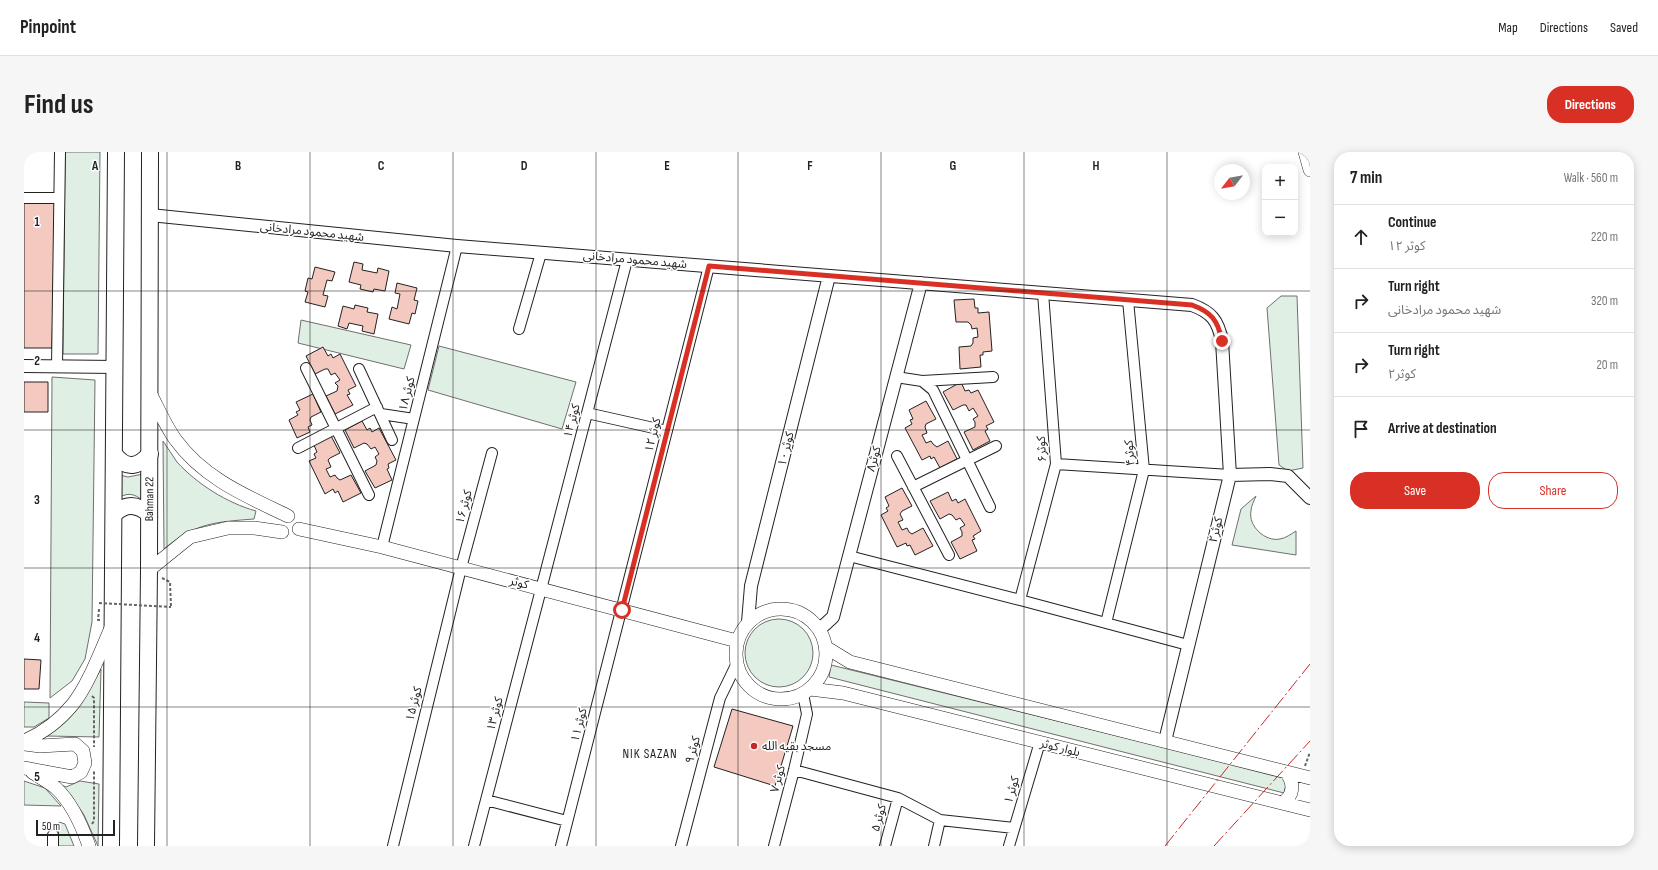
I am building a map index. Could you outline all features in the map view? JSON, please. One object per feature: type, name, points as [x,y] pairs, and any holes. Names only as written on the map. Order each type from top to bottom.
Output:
[{"type":"highway","points":[[111,846],[116,367],[116,152]]},
{"type":"highway","name":"Bahman 22","points":[[146,846],[150,454],[150,152]]},
{"type":"highway","points":[[115,455],[119,460],[131,465],[143,462],[150,454]]},
{"type":"highway","points":[[114,514],[124,507],[130,506],[142,508],[149,514]]},
{"type":"main road","points":[[1305,152],[1310,170]]},
{"type":"main road","points":[[149,570],[190,537],[228,528],[254,528],[293,535],[299,529],[299,521],[296,518],[288,516],[226,485],[203,470],[175,439],[150,393]]},
{"type":"main road","points":[[282,532],[281,522],[288,516]]},
{"type":"main road","name":"کوثر","points":[[299,529],[382,547],[738,641]]},
{"type":"main road","points":[[785,608],[802,613],[812,620],[820,629],[826,648],[827,659],[824,671],[818,681],[807,691],[792,698],[780,699],[768,697],[757,692],[744,680],[737,664],[736,652],[738,641],[748,622],[757,615],[768,610],[785,608]]},
{"type":"main road","points":[[24,743],[38,735],[58,720],[74,704],[88,678],[113,622]]},
{"type":"main road","points":[[826,648],[850,662],[1310,778]]},
{"type":"main road","name":"بلوار کوثر","points":[[807,691],[843,693],[1310,810]]},
{"type":"main road","points":[[24,743],[40,746],[75,744],[83,751],[85,763],[81,772],[72,777],[24,768]]},
{"type":"main road","points":[[24,768],[60,792],[77,818],[89,846]]},
{"type":"main road","points":[[1282,803],[1291,796],[1292,789],[1291,782],[1286,772]]},
{"type":"street","points":[[58,366],[60,152]]},
{"type":"street","points":[[24,198],[59,198]]},
{"type":"street","name":"شهید محمود مرادخانی","points":[[150,215],[457,246],[1192,305],[1203,309],[1213,318]]},
{"type":"street","name":"کوثر ۱۸","points":[[382,547],[457,246]]},
{"type":"street","points":[[519,329],[541,253]]},
{"type":"street","name":"کوثر ۱۴","points":[[541,589],[627,260]]},
{"type":"street","name":"کوثر ۱۲","points":[[622,610],[709,266]]},
{"type":"street","name":"کوثر ۱۰","points":[[748,622],[751,586],[829,276]]},
{"type":"street","name":"کوثر۸","points":[[820,629],[833,617],[920,283]]},
{"type":"street","name":"کوثر۶","points":[[1020,600],[1056,464],[1043,293]]},
{"type":"street","name":"کوثر۴","points":[[1106,623],[1144,470],[1128,300]]},
{"type":"street","name":"کوثر۲","points":[[1165,741],[1230,475],[1222,341],[1219,328],[1213,318]]},
{"type":"street","points":[[24,366],[116,367]]},
{"type":"street","points":[[306,368],[369,495]]},
{"type":"street","points":[[359,369],[392,440]]},
{"type":"street","points":[[896,377],[922,381],[992,377]]},
{"type":"street","points":[[922,381],[933,390],[990,507]]},
{"type":"street","points":[[298,448],[335,428],[379,411],[414,418]]},
{"type":"street","points":[[587,413],[667,431]]},
{"type":"street","points":[[913,488],[996,446]]},
{"type":"street","name":"کوثر ۱۶","points":[[461,568],[492,453]]},
{"type":"street","points":[[897,456],[948,555]]},
{"type":"street","points":[[1056,464],[1230,475],[1270,474],[1288,476],[1310,498]]},
{"type":"street","points":[[849,556],[1188,645]]},
{"type":"street","name":"۱۵ کوثر","points":[[393,846],[461,568]]},
{"type":"street","name":"کوثر ۱۳","points":[[474,846],[541,589]]},
{"type":"street","name":"کوثر ۱۱","points":[[561,846],[622,610]]},
{"type":"street","name":"کوثر ۹","points":[[681,846],[720,698],[737,664]]},
{"type":"street","name":"کوثر ۷","points":[[774,846],[807,714],[807,691]]},
{"type":"street","name":"کوثر ۱","points":[[1009,846],[1040,742]]},
{"type":"street","points":[[794,770],[898,798],[940,820],[1014,828]]},
{"type":"street","name":"کوثر ۵","points":[[885,846],[898,798]]},
{"type":"street","points":[[486,800],[567,821]]},
{"type":"street","points":[[934,846],[940,820]]},
{"type":"street","points":[[53,835],[53,846]]},
{"type":"path","points":[[98,620],[99,603],[171,607],[170,582]]},
{"type":"green space","points":[[65,152],[100,152],[98,354],[63,354]]},
{"type":"green space","points":[[1281,296],[1297,296],[1303,468],[1288,471],[1279,465],[1267,308]]},
{"type":"green space","points":[[301,320],[411,345],[404,369],[298,343]]},
{"type":"green space","points":[[439,346],[576,382],[562,429],[428,390]]},
{"type":"green space","points":[[52,377],[95,380],[92,622],[85,659],[72,681],[50,698]]},
{"type":"green space","points":[[163,441],[177,462],[194,478],[224,498],[245,508],[256,511],[254,519],[228,521],[206,525],[175,540],[164,549]]},
{"type":"green space","points":[[143,474],[142,500],[131,494],[119,498],[120,475],[128,477]]},
{"type":"green space","points":[[1256,496],[1252,507],[1251,517],[1255,527],[1263,535],[1274,539],[1284,538],[1296,531],[1296,555],[1232,545],[1241,509]]},
{"type":"green space","points":[[772,619],[786,619],[798,625],[807,634],[813,646],[811,666],[803,677],[792,685],[786,687],[772,687],[766,685],[755,677],[747,666],[745,660],[745,646],[747,640],[755,629],[766,621]]},
{"type":"green space","points":[[831,665],[1284,777],[1286,784],[1284,793],[829,677]]},
{"type":"green space","points":[[101,669],[99,737],[47,736],[66,722],[73,714]]},
{"type":"green space","points":[[24,702],[49,703],[49,718],[34,727],[24,727]]},
{"type":"green space","points":[[50,780],[66,787],[80,781],[99,784],[98,846],[84,815],[70,794]]},
{"type":"green space","points":[[24,781],[45,788],[61,806],[24,805]]},
{"type":"green space","points":[[59,822],[65,824],[74,846],[58,846]]},
{"type":"building","points":[[24,203],[55,203],[52,348],[24,348]]},
{"type":"building","points":[[354,262],[363,264],[362,270],[377,273],[378,268],[389,271],[385,291],[374,289],[373,292],[360,289],[361,285],[349,282]]},
{"type":"building","points":[[315,267],[335,272],[332,281],[327,280],[323,295],[328,296],[325,307],[305,302],[308,292],[305,291],[308,278],[312,279]]},
{"type":"building","points":[[397,283],[417,288],[414,300],[418,301],[415,314],[412,313],[409,324],[389,319],[392,307],[397,309],[400,294],[395,293]]},
{"type":"building","points":[[974,299],[975,308],[978,308],[978,313],[989,312],[992,351],[983,352],[983,355],[980,355],[981,367],[960,369],[959,347],[971,346],[973,343],[973,338],[978,337],[977,328],[972,329],[968,322],[956,322],[954,300]]},
{"type":"building","points":[[355,305],[368,308],[367,312],[378,314],[374,334],[362,331],[363,326],[349,323],[347,329],[338,326],[343,306],[354,309]]},
{"type":"building","points":[[323,347],[328,356],[331,354],[333,358],[340,354],[356,386],[348,390],[350,394],[347,395],[353,405],[335,414],[326,396],[337,391],[338,386],[335,383],[340,380],[335,373],[331,375],[328,369],[315,374],[306,356]]},
{"type":"building","points":[[24,382],[48,382],[48,412],[24,412]]},
{"type":"building","points":[[961,382],[965,391],[969,390],[971,393],[978,390],[994,422],[986,426],[988,429],[985,431],[990,441],[973,450],[964,432],[975,427],[975,422],[973,419],[978,416],[973,408],[969,411],[966,405],[953,410],[943,392]]},
{"type":"building","points":[[313,394],[321,412],[311,417],[310,420],[312,425],[308,427],[310,432],[297,438],[289,420],[298,415],[296,412],[300,410],[296,402]]},
{"type":"building","points":[[926,401],[936,419],[926,424],[925,427],[927,433],[922,435],[926,443],[931,441],[937,447],[948,441],[957,459],[940,468],[934,457],[931,459],[930,456],[922,460],[905,428],[912,424],[910,420],[913,419],[909,410]]},
{"type":"building","points":[[362,421],[367,430],[370,428],[372,432],[379,428],[396,460],[388,464],[389,468],[387,469],[392,480],[375,488],[365,471],[376,465],[377,461],[375,457],[379,454],[375,447],[371,449],[364,443],[354,448],[345,430]]},
{"type":"building","points":[[330,434],[340,453],[328,460],[331,467],[326,469],[330,477],[335,475],[340,480],[351,475],[361,493],[343,502],[338,491],[335,493],[333,489],[325,494],[309,461],[316,458],[314,454],[317,452],[313,443]]},
{"type":"building","points":[[902,488],[912,506],[902,511],[900,514],[903,520],[898,522],[902,530],[907,528],[912,534],[923,528],[933,546],[915,555],[910,545],[907,546],[906,543],[897,547],[881,515],[888,511],[886,508],[889,506],[885,497]]},
{"type":"building","points":[[948,492],[952,501],[956,499],[958,503],[965,499],[981,531],[973,536],[975,539],[972,540],[977,551],[960,559],[951,542],[962,536],[960,528],[965,525],[960,518],[956,520],[949,514],[940,519],[930,501]]},
{"type":"building","points":[[24,659],[41,660],[39,689],[24,689]]},
{"type":"building","name":"مسجد بقیه الله","points":[[732,709],[793,726],[775,786],[714,767]]},
{"type":"power","points":[[1165,846],[1310,664]]},
{"type":"power","points":[[1214,846],[1310,741]]},
{"type":"place","name":"مسجد بقیه الله","points":[[754,746]]},
{"type":"district","name":"NIK SAZAN","points":[[650,754]]},
{"type":"route","points":[[622,610],[709,266],[1192,305],[1203,309],[1213,318],[1219,328],[1222,341]]}]
